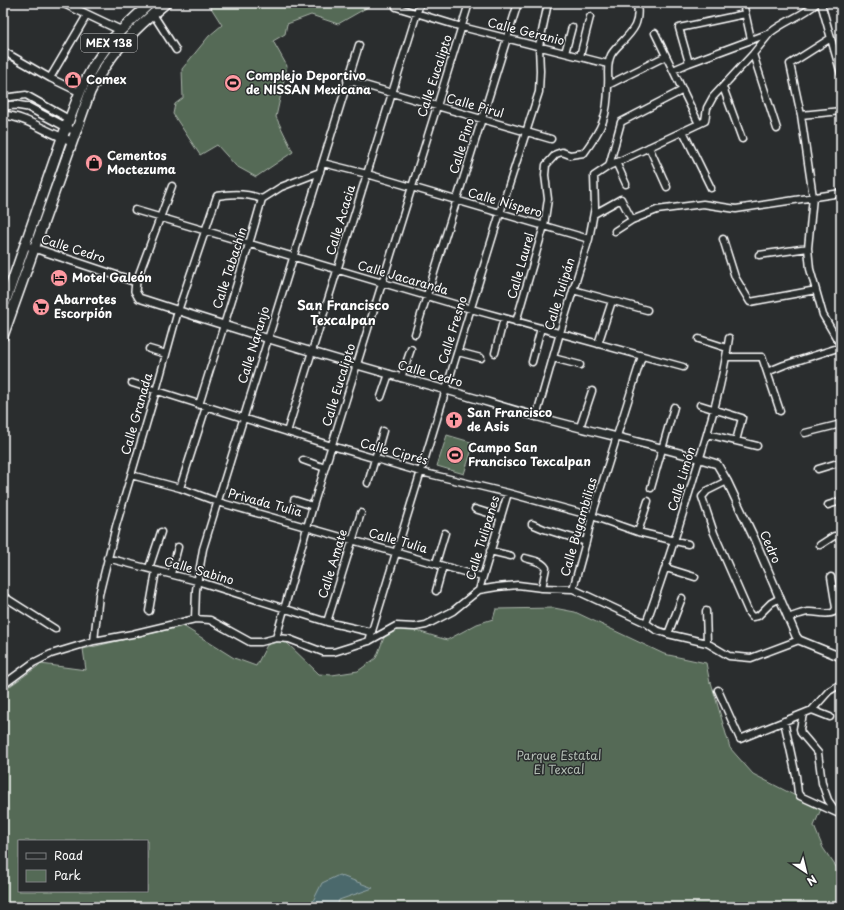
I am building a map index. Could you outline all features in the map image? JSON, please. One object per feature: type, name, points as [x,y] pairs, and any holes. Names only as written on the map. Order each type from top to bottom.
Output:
[{"type":"main road","name":"MEX 138","points":[[3,308],[79,92],[94,65],[120,30],[150,3]]},
{"type":"main road","name":"MEX 138","points":[[3,336],[90,92],[107,63],[132,32],[166,3]]},
{"type":"street","points":[[63,3],[120,30]]},
{"type":"street","name":"Calle Acacia","points":[[286,432],[420,3]]},
{"type":"street","name":"Calle Eucalipto","points":[[276,638],[313,506],[469,3]]},
{"type":"street","name":"Calle Pino","points":[[415,334],[518,3]]},
{"type":"street","name":"Calle Fresno","points":[[369,641],[500,213],[539,92],[539,46],[548,3]]},
{"type":"street","points":[[637,3],[637,23],[631,33],[612,53],[608,64],[608,85],[666,56]]},
{"type":"street","points":[[743,3],[751,39]]},
{"type":"street","points":[[609,166],[705,120],[713,97],[753,54],[770,33],[775,28],[811,8],[817,3]]},
{"type":"street","points":[[821,3],[841,74]]},
{"type":"street","name":"Calle Geranio","points":[[396,7],[462,27],[608,64]]},
{"type":"street","points":[[153,14],[176,50]]},
{"type":"street","points":[[689,63],[679,28],[745,14]]},
{"type":"street","points":[[50,78],[88,15]]},
{"type":"street","points":[[580,56],[590,17]]},
{"type":"street","points":[[565,53],[572,27]]},
{"type":"street","points":[[654,33],[699,124]]},
{"type":"street","points":[[673,70],[770,33]]},
{"type":"street","points":[[767,372],[841,346],[823,316],[810,269],[808,248],[813,197],[802,115],[790,64],[831,38]]},
{"type":"street","name":"Calle Naranjo","points":[[195,619],[197,581],[203,549],[244,419],[267,338],[359,45]]},
{"type":"street","points":[[3,51],[50,78],[79,92]]},
{"type":"street","points":[[753,54],[777,129]]},
{"type":"street","name":"Calle Pirul","points":[[347,80],[551,139]]},
{"type":"street","name":"Calle Laurel","points":[[516,322],[544,226],[548,199],[545,175],[546,165],[556,154],[562,152],[570,155],[584,153],[591,144],[601,128],[605,118],[608,85]]},
{"type":"street","points":[[723,87],[742,139]]},
{"type":"street","points":[[609,166],[622,122],[683,90]]},
{"type":"street","points":[[3,98],[26,95],[69,119]]},
{"type":"street","points":[[3,106],[16,105],[28,107],[66,128],[74,136]]},
{"type":"street","points":[[22,119],[28,107]]},
{"type":"street","points":[[802,115],[841,111]]},
{"type":"street","points":[[3,115],[22,119],[62,138],[74,136]]},
{"type":"street","points":[[683,131],[711,188]]},
{"type":"street","points":[[649,147],[667,187]]},
{"type":"street","points":[[616,162],[626,184]]},
{"type":"street","name":"Calle Níspero","points":[[323,163],[367,174],[589,239]]},
{"type":"street","name":"Calle Tulipán","points":[[536,417],[589,239],[594,214],[594,176],[609,166]]},
{"type":"street","points":[[262,199],[281,187],[320,172]]},
{"type":"street","points":[[136,282],[172,186]]},
{"type":"street","name":"Calle Granada","points":[[94,641],[99,595],[107,558],[178,311],[204,230],[217,196],[243,194],[253,195],[262,199]]},
{"type":"street","points":[[614,231],[632,220],[657,210],[704,204],[736,209],[841,194]]},
{"type":"street","name":"Calle Tabachín","points":[[180,488],[223,324],[250,244],[262,199]]},
{"type":"street","points":[[594,214],[621,200],[632,220]]},
{"type":"street","name":"Calle Jacaranda","points":[[135,210],[427,297],[683,367]]},
{"type":"street","points":[[723,240],[735,277],[750,302],[816,290]]},
{"type":"street","name":"Calle Cedro","points":[[25,244],[136,282],[135,291],[139,298],[178,311],[356,365],[536,417],[617,436],[717,464]]},
{"type":"street","points":[[759,255],[808,248]]},
{"type":"street","points":[[573,290],[647,310]]},
{"type":"street","points":[[598,344],[612,301]]},
{"type":"street","points":[[495,353],[504,318]]},
{"type":"street","points":[[532,362],[541,328]]},
{"type":"street","name":"Calle Limón","points":[[646,623],[675,541],[707,434],[726,357],[728,338]]},
{"type":"street","points":[[699,339],[727,348]]},
{"type":"street","points":[[149,349],[166,354]]},
{"type":"street","points":[[402,378],[411,349]]},
{"type":"street","points":[[458,352],[481,358]]},
{"type":"street","name":"Calle Bugambilias","points":[[573,589],[592,516],[642,356]]},
{"type":"street","points":[[726,357],[762,357],[780,411]]},
{"type":"street","points":[[553,358],[580,365]]},
{"type":"street","points":[[381,397],[389,374]]},
{"type":"street","name":"Calle Ciprés","points":[[132,383],[375,459],[421,472],[508,493],[592,516],[638,532],[688,544]]},
{"type":"street","points":[[580,427],[592,391]]},
{"type":"street","points":[[700,405],[742,418],[736,441]]},
{"type":"street","points":[[650,488],[674,407]]},
{"type":"street","points":[[805,433],[841,424]]},
{"type":"street","points":[[368,483],[384,431]]},
{"type":"street","points":[[707,434],[757,446]]},
{"type":"street","points":[[302,460],[325,468]]},
{"type":"street","points":[[818,469],[841,462]]},
{"type":"street","name":"Cedro","points":[[717,464],[727,481],[754,538],[799,640]]},
{"type":"street","points":[[131,475],[180,488],[218,502]]},
{"type":"street","points":[[727,481],[707,491],[702,497],[714,533],[749,613],[752,617],[758,616],[771,603],[780,598]]},
{"type":"street","name":"Calle Tulipanes","points":[[479,590],[508,493]]},
{"type":"street","points":[[294,500],[313,506]]},
{"type":"street","points":[[828,505],[841,500]]},
{"type":"street","points":[[638,532],[648,501]]},
{"type":"street","name":"Privada Tulia","points":[[218,502],[307,526]]},
{"type":"street","points":[[475,510],[501,516]]},
{"type":"street","name":"Calle Amate","points":[[328,622],[361,513]]},
{"type":"street","points":[[532,524],[586,542]]},
{"type":"street","name":"Calle Tulia","points":[[307,526],[482,577]]},
{"type":"street","points":[[149,568],[161,532]]},
{"type":"street","points":[[436,564],[445,533]]},
{"type":"street","points":[[820,545],[834,536],[841,536]]},
{"type":"street","points":[[171,574],[178,547]]},
{"type":"street","points":[[490,551],[511,556]]},
{"type":"street","name":"Calle Sabino","points":[[107,558],[197,581],[328,622],[372,632]]},
{"type":"street","points":[[525,558],[539,562],[546,568],[542,588]]},
{"type":"street","points":[[436,591],[443,566]]},
{"type":"street","points":[[666,568],[695,577]]},
{"type":"street","points":[[149,611],[156,571]]},
{"type":"street","points":[[788,618],[806,612],[815,611],[831,614],[834,612],[836,608],[831,577]]},
{"type":"street","points":[[3,685],[33,663],[51,654],[94,641],[132,634],[195,619],[210,620],[250,642],[261,642],[276,638],[289,639],[323,652],[334,652],[369,641],[396,626],[415,627],[426,625],[453,611],[479,590],[518,585],[542,588],[573,589],[646,623],[656,630],[708,643],[729,656],[751,658],[799,640],[841,657]]},
{"type":"street","points":[[3,596],[55,629]]},
{"type":"street","points":[[668,634],[682,598]]},
{"type":"street","points":[[706,611],[708,643]]},
{"type":"street","points":[[718,690],[740,739],[812,710],[829,691],[841,684]]},
{"type":"street","points":[[812,710],[830,717]]},
{"type":"street","points":[[803,714],[800,729],[801,733],[818,753],[822,783],[828,800],[839,814]]},
{"type":"street","points":[[784,721],[796,776],[798,793],[800,796],[839,814]]},
{"type":"green space","name":"Complejo Deportivo de NISSAN Mexicana","points":[[208,3],[375,3],[338,24],[311,15],[287,24],[285,34],[273,41],[287,66],[276,117],[293,152],[256,177],[236,166],[217,145],[200,155],[173,114],[175,104],[183,98],[182,69],[209,36],[222,25]]},
{"type":"green space","name":"Campo San Francisco Texcalpan","points":[[447,435],[474,443],[464,474],[437,466]]},
{"type":"green space","name":"Parque Estatal El Texcal","points":[[554,608],[575,612],[664,654],[706,663],[710,683],[711,682],[730,748],[753,774],[821,809],[814,826],[823,848],[841,874],[841,907],[3,907],[3,691],[41,664],[86,670],[83,649],[183,626],[234,658],[256,666],[267,645],[284,640],[319,674],[332,675],[358,671],[376,658],[385,635],[404,627],[447,640],[477,624],[493,619],[496,609]]},
{"type":"water","points":[[339,875],[373,888],[339,900],[337,907],[310,907],[322,883]]},
{"type":"place","name":"Comex","points":[[73,80]]},
{"type":"place","name":"Complejo Deportivo de NISSAN Mexicana","points":[[233,83]]},
{"type":"place","name":"Cementos Moctezuma","points":[[94,163]]},
{"type":"place","name":"Motel Galeón","points":[[59,278]]},
{"type":"place","name":"Abarrotes Escorpión","points":[[41,307]]},
{"type":"place","name":"San Francisco de Asis","points":[[454,420]]},
{"type":"place","name":"Campo San Francisco Texcalpan","points":[[455,455]]},
{"type":"district","name":"San Francisco Texcalpan","points":[[343,312]]}]
